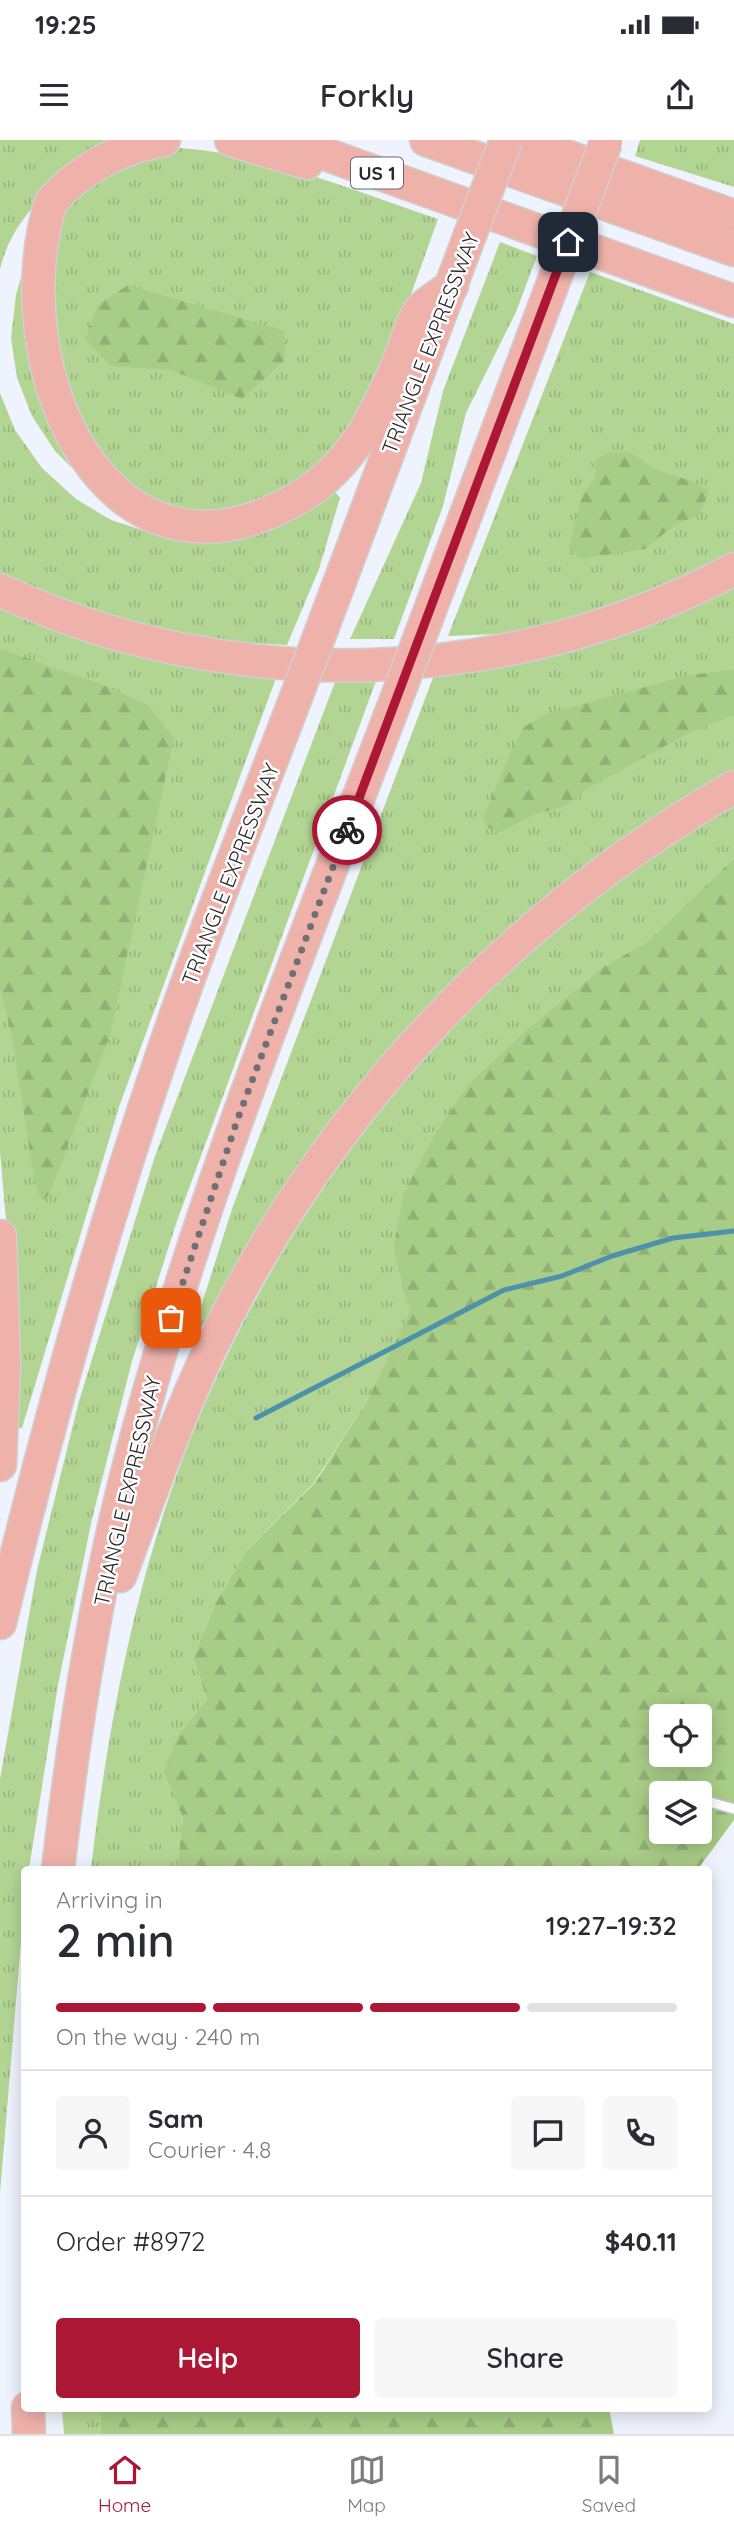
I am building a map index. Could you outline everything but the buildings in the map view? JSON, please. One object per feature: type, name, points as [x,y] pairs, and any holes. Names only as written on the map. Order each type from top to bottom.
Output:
[{"type":"highway","points":[[11,271],[30,230],[43,211],[75,179],[113,155],[164,140]]},
{"type":"highway","points":[[231,140],[276,152],[470,221]]},
{"type":"highway","name":"US 1","points":[[286,140],[470,221],[734,301]]},
{"type":"highway","name":"US 1","points":[[426,140],[734,250]]},
{"type":"highway","name":"TRIANGLE EXPRESSWAY","points":[[0,1623],[40,1454],[97,1256],[158,1064],[452,286],[470,221],[506,140]]},
{"type":"highway","points":[[521,140],[727,211]]},
{"type":"highway","name":"TRIANGLE EXPRESSWAY","points":[[58,1866],[91,1656],[126,1476],[177,1296],[238,1118],[606,141]]},
{"type":"highway","points":[[59,469],[104,503],[136,517],[169,525],[214,526],[258,517],[279,509],[313,488],[349,454],[387,390],[421,309],[452,286]]},
{"type":"highway","points":[[0,590],[59,615],[149,642],[243,659],[339,666],[438,660],[537,644],[632,615],[734,569]]},
{"type":"highway","points":[[91,1656],[172,1436],[201,1368],[252,1269],[328,1150],[411,1047],[503,954],[603,872],[734,787]]},
{"type":"highway","points":[[0,1236],[4,1354],[0,1465]]},
{"type":"highway","points":[[28,2412],[29,2434]]},
{"type":"lane","points":[[712,1803],[734,1809]]},
{"type":"green space","points":[[0,140],[121,140],[47,193],[18,226],[0,269]]},
{"type":"green space","points":[[640,140],[734,140],[734,187],[635,156]]},
{"type":"green space","points":[[180,148],[278,166],[438,219],[381,378],[362,415],[302,483],[224,515],[122,501],[83,479],[55,451],[32,416],[17,378],[11,338],[16,295],[26,259],[74,192],[142,154]]},
{"type":"green space","points":[[500,242],[537,256],[516,312],[466,413],[443,506],[394,639],[350,639],[421,483],[443,391]]},
{"type":"green space","points":[[590,272],[734,324],[734,555],[640,598],[524,633],[448,636]]},
{"type":"green space","points":[[128,285],[285,331],[284,361],[242,399],[171,370],[111,366],[85,339],[98,305]]},
{"type":"green space","points":[[0,393],[15,430],[42,468],[76,499],[111,520],[158,535],[204,538],[332,488],[340,498],[319,569],[287,645],[200,638],[148,629],[91,612],[0,576]]},
{"type":"green space","points":[[629,452],[657,470],[694,482],[709,491],[700,514],[672,527],[645,549],[579,559],[569,547],[582,495],[596,476],[595,461],[606,453]]},
{"type":"green space","points":[[734,586],[734,776],[452,988],[202,1342],[191,1338],[233,1206],[434,675],[514,664],[564,652]]},
{"type":"green space","points":[[0,607],[69,633],[135,652],[203,667],[276,678],[119,1107],[22,1428],[11,1429],[13,1300],[0,1152]]},
{"type":"green space","points":[[0,649],[101,684],[148,705],[174,738],[110,1035],[49,1195],[42,1200],[35,1184],[11,1030],[0,990]]},
{"type":"green space","points":[[734,670],[734,715],[691,732],[588,788],[565,806],[533,815],[501,832],[488,828],[483,818],[524,727],[546,714],[689,675]]},
{"type":"green space","points":[[376,681],[177,1221],[132,1361],[92,1519],[58,1685],[29,1866],[21,1866],[21,1942],[0,2193],[0,1779],[37,1570],[79,1401],[155,1156],[335,682]]},
{"type":"green space","points":[[734,806],[734,858],[648,943],[601,968],[527,1029],[471,1081],[393,1249],[411,1311],[369,1397],[314,1483],[246,1551],[215,1604],[193,1658],[207,1699],[177,1736],[165,1772],[183,1818],[177,1866],[91,1866],[114,1713],[150,1558],[183,1458],[226,1358],[277,1261],[336,1170],[403,1084],[476,1004],[556,931],[642,865]]},
{"type":"green space","points":[[734,858],[734,1820],[700,1866],[177,1866],[183,1818],[164,1772],[177,1736],[207,1699],[193,1658],[215,1604],[246,1551],[315,1483],[369,1397],[410,1311],[393,1249],[404,1193],[435,1134],[471,1081],[527,1029],[601,968],[648,942]]},
{"type":"green space","points":[[62,2412],[101,2412],[101,2434],[64,2434]]},
{"type":"green space","points":[[101,2412],[610,2412],[614,2434],[101,2434]]},
{"type":"waterway","points":[[256,1418],[504,1290],[562,1276],[612,1256],[673,1238],[734,1231]]},
{"type":"way so far","points":[[171,1318],[238,1118],[347,830]]},
{"type":"route","points":[[347,830],[568,242]]}]
